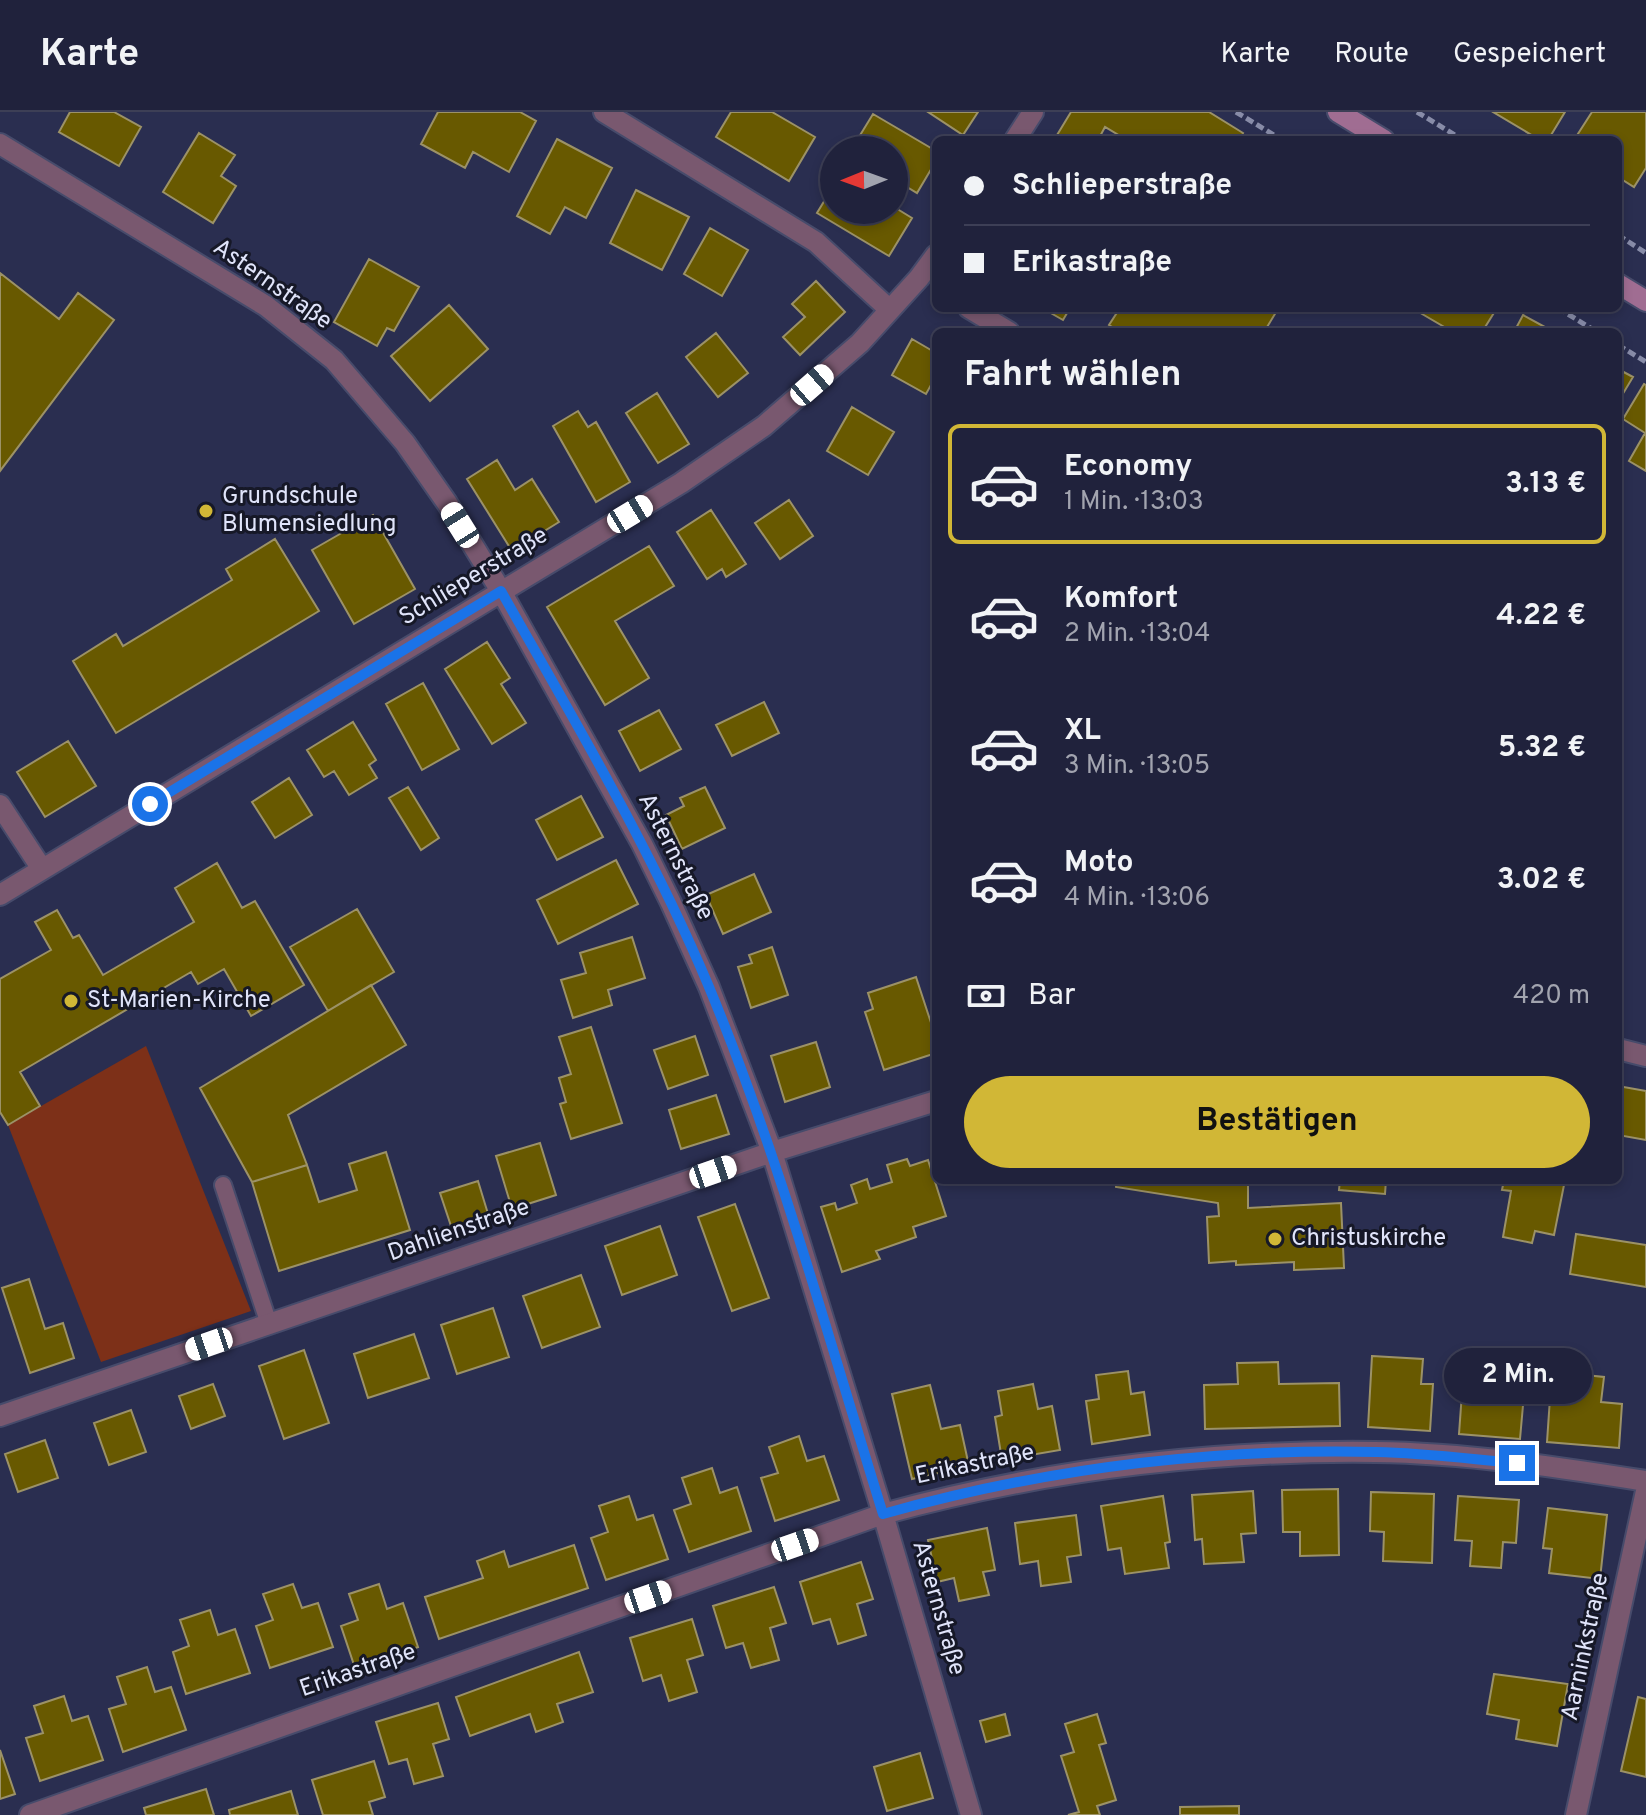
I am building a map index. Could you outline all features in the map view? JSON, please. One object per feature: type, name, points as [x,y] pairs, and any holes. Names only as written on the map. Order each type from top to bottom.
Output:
[{"type":"street","points":[[604,112],[816,242],[890,310]]},
{"type":"street","points":[[1018,136],[1033,112]]},
{"type":"street","points":[[1338,112],[1377,136]]},
{"type":"street","name":"Asternstraße","points":[[0,144],[266,306],[334,360],[405,443],[447,503],[501,591],[642,844],[709,987],[772,1152],[971,1815]]},
{"type":"street","name":"Schlieperstraße","points":[[0,895],[681,483],[764,426],[860,343],[890,310],[928,283]]},
{"type":"street","points":[[1622,286],[1646,301]]},
{"type":"street","points":[[976,312],[1002,328]]},
{"type":"street","points":[[0,805],[42,869]]},
{"type":"street","points":[[1622,1050],[1646,1056]]},
{"type":"street","name":"Dahlienstraße","points":[[0,1416],[772,1152],[932,1102]]},
{"type":"street","name":"Erikastraße","points":[[30,1815],[883,1514],[1051,1475],[1202,1457],[1377,1452],[1546,1465],[1646,1481]]},
{"type":"street","name":"Aarninkstraße","points":[[1576,1815],[1646,1491]]},
{"type":"lane","points":[[223,1185],[269,1324]]},
{"type":"path","points":[[1236,112],[1275,136]]},
{"type":"path","points":[[1417,112],[1456,136]]},
{"type":"path","points":[[1622,238],[1646,253]]},
{"type":"path","points":[[1564,312],[1590,328]]},
{"type":"path","points":[[1622,347],[1646,362]]},
{"type":"shaded area","points":[[146,1046],[251,1311],[101,1362],[8,1125]]},
{"type":"building","points":[[70,112],[114,112],[141,127],[119,166],[59,132]]},
{"type":"building","points":[[438,112],[520,112],[536,121],[509,172],[473,152],[465,168],[421,144]]},
{"type":"building","points":[[731,112],[772,112],[815,137],[789,181],[716,137]]},
{"type":"building","points":[[928,112],[978,112],[963,135]]},
{"type":"building","points":[[1071,112],[1209,112],[1243,133],[1241,136],[1120,136],[1105,127],[1100,136],[1056,136]]},
{"type":"building","points":[[1493,112],[1565,112],[1550,136],[1533,136]]},
{"type":"building","points":[[1592,112],[1646,112],[1646,168],[1634,187],[1622,180],[1622,136],[1577,136]]},
{"type":"building","points":[[873,114],[932,149],[932,168],[917,193],[908,188],[908,136],[860,136]]},
{"type":"building","points":[[199,133],[235,155],[221,176],[236,186],[213,223],[163,192]]},
{"type":"building","points":[[557,139],[612,168],[586,218],[565,207],[550,234],[517,216]]},
{"type":"building","points":[[636,190],[689,217],[662,270],[610,243]]},
{"type":"building","points":[[908,216],[912,218],[889,256],[835,224],[908,224]]},
{"type":"building","points":[[710,228],[748,250],[722,296],[684,274]]},
{"type":"building","points":[[369,259],[419,287],[394,331],[387,328],[377,346],[334,322]]},
{"type":"building","points":[[0,273],[59,319],[78,293],[114,320],[0,471]]},
{"type":"building","points":[[816,281],[845,312],[800,355],[783,337],[805,317],[792,304]]},
{"type":"building","points":[[449,305],[488,349],[430,401],[391,356]]},
{"type":"building","points":[[1049,312],[1068,312],[1063,320]]},
{"type":"building","points":[[1117,312],[1276,312],[1266,328],[1114,328],[1109,325]]},
{"type":"building","points":[[1419,312],[1494,312],[1484,328],[1446,328]]},
{"type":"building","points":[[1523,315],[1547,328],[1516,328]]},
{"type":"building","points":[[716,333],[748,373],[718,397],[686,357]]},
{"type":"building","points":[[912,339],[932,351],[932,383],[926,394],[892,375]]},
{"type":"building","points":[[1622,371],[1633,377],[1622,395]]},
{"type":"building","points":[[1644,384],[1646,471],[1629,461],[1645,433],[1623,419]]},
{"type":"building","points":[[657,393],[689,444],[658,463],[626,413]]},
{"type":"building","points":[[852,407],[894,432],[868,475],[827,451]]},
{"type":"building","points":[[578,411],[588,427],[596,422],[630,482],[596,502],[553,426]]},
{"type":"building","points":[[497,460],[515,490],[532,479],[559,522],[512,551],[467,479]]},
{"type":"building","points":[[789,500],[813,536],[780,559],[755,523]]},
{"type":"building","points":[[711,510],[746,564],[726,577],[722,569],[707,579],[677,532]]},
{"type":"building","points":[[373,515],[415,589],[354,624],[312,550]]},
{"type":"building","points":[[275,539],[319,611],[116,733],[73,661],[116,634],[123,646],[232,580],[226,569]]},
{"type":"building","points":[[649,546],[674,586],[615,621],[649,678],[605,705],[547,607]]},
{"type":"building","points":[[487,642],[510,678],[501,684],[526,723],[492,744],[445,669]]},
{"type":"building","points":[[423,683],[459,749],[422,770],[386,704]]},
{"type":"building","points":[[764,702],[779,733],[732,756],[716,725]]},
{"type":"building","points":[[659,710],[681,749],[640,771],[619,731]]},
{"type":"building","points":[[353,722],[376,760],[369,765],[377,778],[349,795],[334,771],[324,777],[307,750]]},
{"type":"building","points":[[68,741],[96,786],[45,817],[17,772]]},
{"type":"building","points":[[289,778],[312,815],[275,838],[252,802]]},
{"type":"building","points":[[408,787],[439,838],[421,850],[389,798]]},
{"type":"building","points":[[705,787],[725,828],[682,849],[666,815],[684,806],[680,798]]},
{"type":"building","points":[[581,796],[603,837],[557,860],[536,820]]},
{"type":"building","points":[[616,860],[638,904],[558,944],[537,900]]},
{"type":"building","name":"St-Marien-Kirche","points":[[217,863],[242,908],[255,901],[304,985],[251,1016],[224,969],[198,984],[191,972],[20,1072],[40,1106],[8,1125],[0,1112],[0,979],[51,950],[35,922],[57,910],[73,938],[79,935],[103,975],[194,922],[175,888]]},
{"type":"building","points":[[754,874],[771,912],[723,934],[706,895]]},
{"type":"building","points":[[357,909],[394,972],[328,1011],[290,947]]},
{"type":"building","points":[[632,937],[645,978],[608,990],[612,1005],[573,1018],[561,980],[586,973],[580,953]]},
{"type":"building","points":[[772,947],[788,995],[751,1008],[738,967],[752,963],[749,955]]},
{"type":"building","points":[[916,977],[932,1026],[932,1054],[884,1070],[865,1012],[873,1009],[868,993]]},
{"type":"building","points":[[371,985],[406,1045],[288,1115],[307,1165],[252,1182],[200,1088]]},
{"type":"building","points":[[591,1027],[622,1123],[571,1139],[560,1104],[566,1102],[559,1078],[571,1074],[559,1037]]},
{"type":"building","points":[[695,1036],[708,1075],[668,1089],[654,1050]]},
{"type":"building","points":[[816,1042],[830,1087],[785,1102],[771,1056]]},
{"type":"building","points":[[1622,1087],[1646,1091],[1646,1140],[1622,1136]]},
{"type":"building","points":[[716,1095],[729,1134],[681,1149],[669,1110]]},
{"type":"building","points":[[540,1143],[556,1195],[512,1209],[496,1156]]},
{"type":"building","points":[[386,1152],[410,1230],[279,1271],[252,1182],[307,1165],[319,1202],[357,1190],[349,1164]]},
{"type":"building","points":[[907,1159],[910,1166],[928,1160],[932,1184],[936,1184],[946,1216],[913,1227],[916,1237],[876,1251],[880,1259],[842,1272],[821,1207],[835,1203],[837,1210],[857,1203],[851,1185],[867,1179],[870,1189],[892,1182],[887,1165]]},
{"type":"building","points":[[478,1181],[489,1217],[452,1229],[440,1193]]},
{"type":"building","name":"Christuskirche","points":[[1116,1184],[1248,1184],[1248,1208],[1341,1203],[1344,1268],[1294,1270],[1294,1262],[1209,1263],[1207,1217],[1219,1216],[1218,1203],[1116,1187]]},
{"type":"building","points":[[1340,1184],[1386,1184],[1385,1194],[1339,1190]]},
{"type":"building","points":[[1503,1184],[1564,1184],[1554,1235],[1535,1231],[1532,1243],[1503,1237],[1511,1191],[1502,1190]]},
{"type":"building","points":[[735,1204],[769,1298],[732,1311],[698,1217]]},
{"type":"building","points":[[660,1226],[677,1275],[622,1295],[605,1246]]},
{"type":"building","points":[[1576,1234],[1646,1245],[1646,1287],[1570,1274]]},
{"type":"building","points":[[581,1275],[600,1327],[542,1348],[523,1296]]},
{"type":"building","points":[[29,1279],[45,1329],[63,1323],[74,1358],[30,1373],[2,1288]]},
{"type":"building","points":[[493,1308],[509,1357],[457,1374],[441,1325]]},
{"type":"building","points":[[414,1334],[429,1378],[368,1398],[354,1354]]},
{"type":"building","points":[[304,1350],[329,1423],[284,1439],[259,1366]]},
{"type":"building","points":[[1372,1356],[1423,1359],[1421,1384],[1433,1384],[1430,1431],[1368,1427]]},
{"type":"building","points":[[1278,1362],[1279,1384],[1339,1383],[1340,1426],[1205,1429],[1204,1385],[1238,1384],[1237,1363]]},
{"type":"building","points":[[1464,1365],[1520,1369],[1518,1394],[1524,1394],[1520,1439],[1459,1434]]},
{"type":"building","points":[[1128,1371],[1131,1394],[1144,1392],[1150,1435],[1092,1444],[1086,1401],[1099,1399],[1096,1375]]},
{"type":"building","points":[[1575,1374],[1604,1377],[1601,1402],[1622,1404],[1619,1448],[1547,1442],[1550,1398],[1572,1400]]},
{"type":"building","points":[[213,1384],[225,1416],[191,1429],[179,1396]]},
{"type":"building","points":[[1033,1384],[1038,1409],[1052,1406],[1060,1450],[1002,1460],[995,1417],[1002,1415],[998,1391]]},
{"type":"building","points":[[930,1385],[941,1429],[960,1425],[969,1466],[912,1479],[892,1394]]},
{"type":"building","points":[[131,1410],[146,1452],[109,1465],[94,1423]]},
{"type":"building","points":[[799,1436],[807,1461],[824,1456],[839,1500],[775,1521],[761,1478],[778,1473],[769,1447]]},
{"type":"building","points":[[45,1440],[58,1478],[18,1492],[5,1454]]},
{"type":"building","points":[[712,1468],[720,1493],[737,1487],[751,1531],[689,1552],[674,1510],[691,1504],[682,1478]]},
{"type":"building","points":[[1338,1489],[1339,1555],[1300,1556],[1300,1532],[1283,1532],[1282,1490]]},
{"type":"building","points":[[1253,1491],[1256,1533],[1241,1534],[1244,1562],[1204,1564],[1202,1539],[1195,1540],[1192,1495]]},
{"type":"building","points":[[1371,1492],[1434,1494],[1432,1563],[1383,1561],[1384,1532],[1370,1531]]},
{"type":"building","points":[[629,1496],[637,1520],[653,1515],[668,1559],[606,1580],[591,1538],[608,1532],[599,1506]]},
{"type":"building","points":[[1163,1496],[1170,1542],[1165,1543],[1169,1568],[1125,1574],[1121,1548],[1108,1550],[1101,1506]]},
{"type":"building","points":[[1458,1496],[1519,1500],[1516,1543],[1503,1542],[1501,1568],[1470,1566],[1472,1541],[1455,1540]]},
{"type":"building","points":[[1548,1508],[1607,1515],[1600,1579],[1549,1573],[1552,1549],[1543,1548]]},
{"type":"building","points":[[1076,1515],[1081,1555],[1067,1557],[1071,1582],[1041,1586],[1038,1561],[1020,1564],[1015,1523]]},
{"type":"building","points":[[987,1528],[995,1570],[983,1572],[989,1595],[959,1601],[954,1578],[937,1582],[928,1540]]},
{"type":"building","points":[[574,1545],[588,1588],[439,1639],[425,1597],[483,1578],[477,1561],[504,1551],[509,1567]]},
{"type":"building","points":[[861,1562],[873,1599],[857,1604],[866,1635],[838,1644],[830,1619],[813,1624],[800,1582]]},
{"type":"building","points":[[293,1584],[302,1608],[318,1603],[333,1647],[270,1668],[256,1626],[273,1620],[263,1594]]},
{"type":"building","points":[[379,1584],[387,1609],[403,1603],[418,1647],[355,1668],[341,1626],[358,1620],[349,1594]]},
{"type":"building","points":[[774,1587],[786,1623],[770,1628],[779,1660],[751,1668],[743,1643],[726,1648],[713,1606]]},
{"type":"building","points":[[210,1610],[218,1635],[235,1629],[250,1673],[186,1694],[173,1652],[189,1646],[180,1620]]},
{"type":"building","points":[[692,1619],[703,1655],[687,1660],[697,1692],[669,1701],[661,1675],[643,1681],[630,1638]]},
{"type":"building","points":[[579,1652],[593,1692],[557,1704],[563,1722],[536,1732],[530,1714],[470,1736],[456,1697]]},
{"type":"building","points":[[147,1667],[155,1692],[171,1687],[186,1730],[123,1752],[109,1709],[126,1704],[117,1677]]},
{"type":"building","points":[[1494,1674],[1568,1684],[1557,1746],[1516,1739],[1519,1720],[1487,1714]]},
{"type":"building","points":[[64,1696],[72,1721],[88,1716],[103,1760],[40,1781],[26,1738],[43,1733],[34,1706]]},
{"type":"building","points":[[1638,1697],[1646,1699],[1646,1777],[1621,1771]]},
{"type":"building","points":[[438,1703],[449,1739],[433,1744],[443,1776],[414,1784],[407,1759],[389,1764],[376,1722]]},
{"type":"building","points":[[1005,1714],[1010,1735],[986,1742],[980,1721]]},
{"type":"building","points":[[1097,1714],[1106,1743],[1099,1745],[1116,1800],[1097,1806],[1100,1815],[1068,1815],[1079,1812],[1061,1756],[1074,1752],[1065,1724]]},
{"type":"building","points":[[0,1750],[15,1794],[0,1799]]},
{"type":"building","points":[[920,1753],[933,1798],[887,1811],[874,1767]]},
{"type":"building","points":[[374,1761],[385,1797],[369,1802],[373,1815],[323,1815],[312,1780]]},
{"type":"building","points":[[206,1789],[214,1815],[146,1815],[144,1808]]},
{"type":"building","points":[[291,1791],[298,1815],[230,1815],[229,1810]]},
{"type":"building","points":[[1239,1806],[1239,1815],[1180,1815],[1180,1807]]},
{"type":"place","name":"Grundschule Blumensiedlung","points":[[206,511]]},
{"type":"place","name":"St-Marien-Kirche","points":[[71,1001]]},
{"type":"place","name":"Christuskirche","points":[[1275,1239]]},
{"type":"route","points":[[150,804],[501,591],[642,844],[709,987],[772,1152],[883,1514],[1051,1475],[1202,1457],[1377,1452],[1517,1463]]}]
